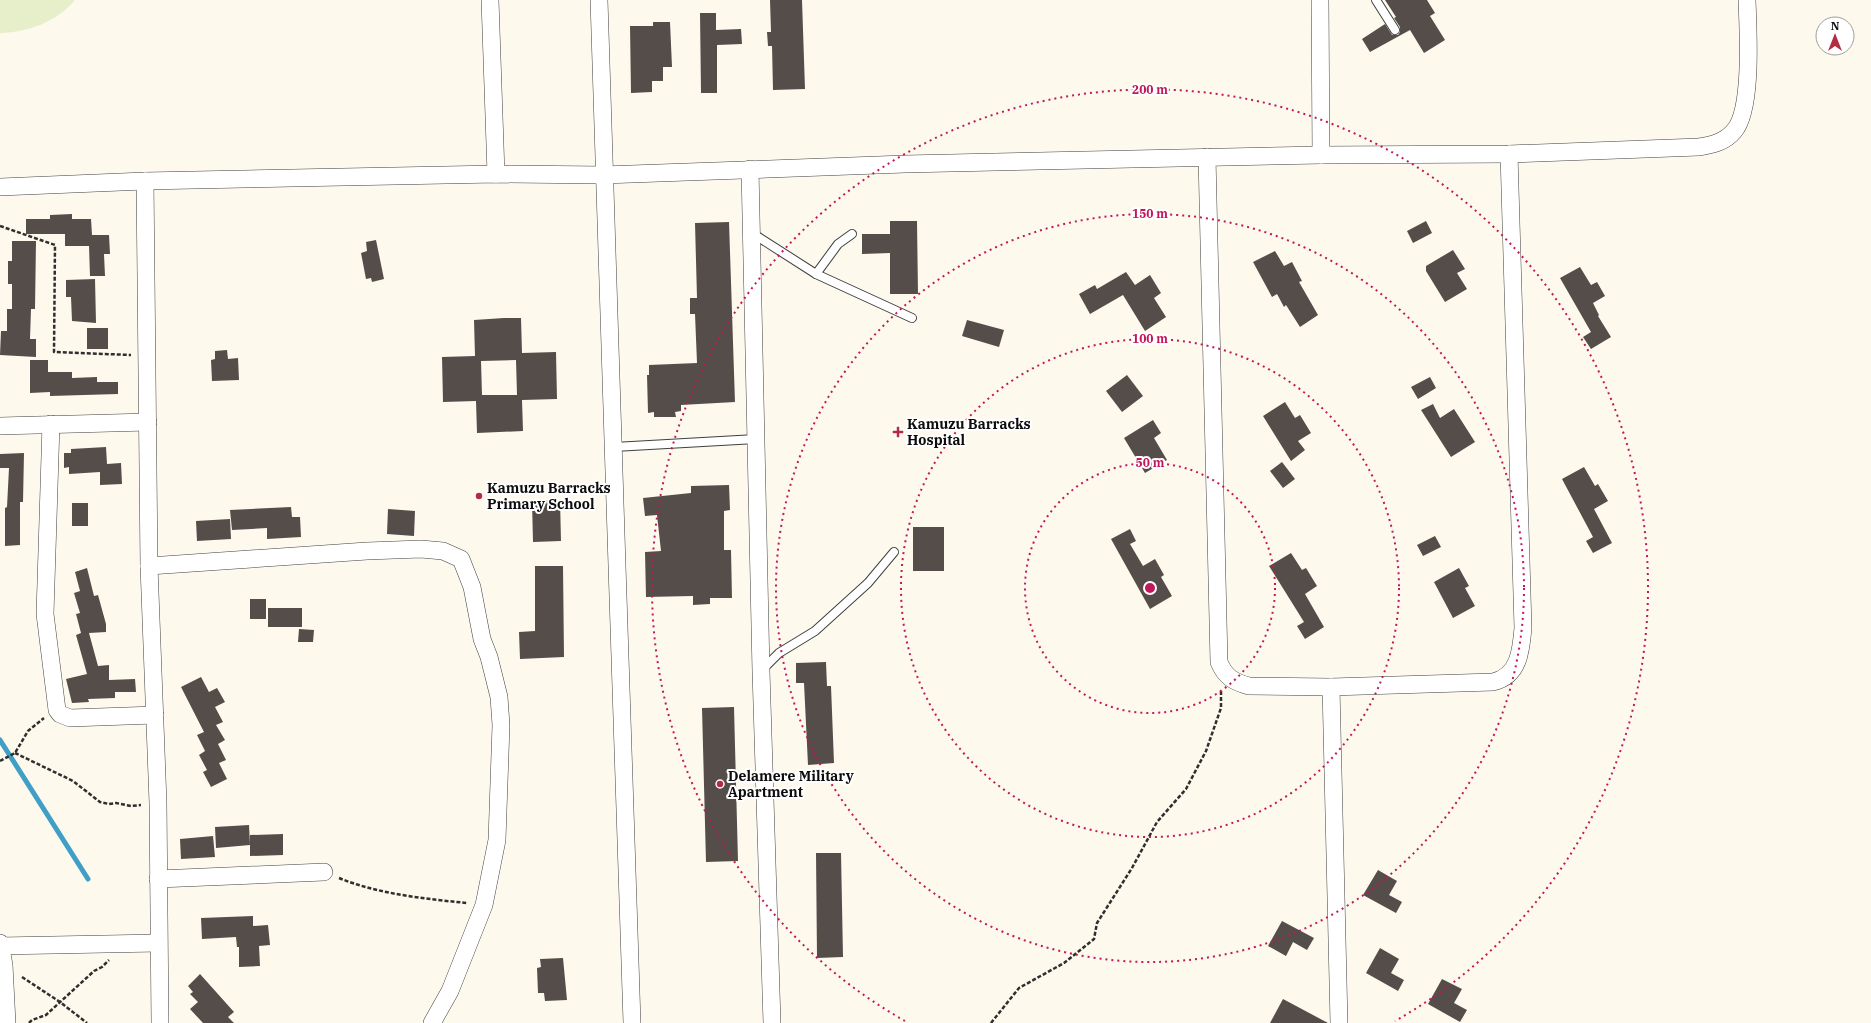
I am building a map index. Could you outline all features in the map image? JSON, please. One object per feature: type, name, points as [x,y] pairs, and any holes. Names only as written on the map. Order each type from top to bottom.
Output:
[{"type":"street","points":[[490,0],[496,174]]},
{"type":"street","points":[[599,0],[603,175],[614,447],[632,1023]]},
{"type":"street","points":[[1320,0],[1321,155]]},
{"type":"street","points":[[0,187],[145,181],[496,174],[603,175],[750,169],[1321,155],[1509,154],[1699,147],[1713,145],[1725,140],[1735,131],[1741,119],[1747,86],[1747,0]]},
{"type":"street","points":[[1207,158],[1218,655],[1222,670],[1228,678],[1238,683],[1249,686],[1331,687],[1493,682],[1502,680],[1508,675],[1518,657],[1522,628],[1509,154]]},
{"type":"street","points":[[750,169],[761,671],[772,1023]]},
{"type":"street","points":[[145,181],[149,566],[158,803],[158,943],[160,1023]]},
{"type":"street","points":[[0,426],[148,422]]},
{"type":"street","points":[[51,424],[45,614],[56,710],[60,714],[70,718],[155,715]]},
{"type":"street","points":[[149,566],[367,551],[421,549],[443,551],[460,559],[472,587],[482,639],[489,657],[499,697],[501,725],[497,840],[484,905],[450,991],[432,1023]]},
{"type":"street","points":[[1331,687],[1339,1023]]},
{"type":"street","points":[[158,879],[324,872]]},
{"type":"street","points":[[7,1023],[4,965],[0,945],[158,943]]},
{"type":"lane","points":[[1376,0],[1395,30]]},
{"type":"lane","points":[[752,233],[816,274],[912,318]]},
{"type":"lane","points":[[816,274],[838,244],[852,234]]},
{"type":"lane","points":[[614,447],[756,439]]},
{"type":"lane","points":[[761,671],[779,653],[815,631],[868,583],[894,552]]},
{"type":"path","points":[[0,226],[55,245],[54,352],[147,356]]},
{"type":"path","points":[[991,1023],[1019,988],[1064,963],[1094,939],[1097,923],[1132,868],[1157,822],[1186,789],[1206,751],[1221,708],[1222,670]]},
{"type":"path","points":[[0,761],[9,757],[14,752],[28,731],[56,710]]},
{"type":"path","points":[[14,752],[73,781],[100,802],[130,806],[158,803]]},
{"type":"path","points":[[324,872],[351,883],[410,896],[484,905]]},
{"type":"path","points":[[29,1023],[32,1020],[46,1015],[94,971],[102,967],[125,943]]},
{"type":"path","points":[[4,965],[60,1002],[87,1023]]},
{"type":"green space","points":[[0,0],[75,0],[68,8],[51,20],[21,31],[0,33]]},
{"type":"building","points":[[770,0],[802,0],[805,89],[773,90],[772,46],[768,46],[767,32],[771,32]]},
{"type":"building","points":[[1385,0],[1427,0],[1435,13],[1430,16],[1445,40],[1424,53],[1410,30],[1370,52],[1362,39],[1385,24],[1392,35],[1398,35],[1400,32],[1400,27],[1394,18],[1396,17]]},
{"type":"building","points":[[700,13],[716,13],[716,30],[741,29],[742,44],[717,45],[717,93],[701,93]]},
{"type":"building","points":[[653,22],[670,22],[672,67],[663,67],[663,81],[652,81],[652,92],[631,93],[630,26],[653,26]]},
{"type":"building","points":[[72,214],[72,219],[91,219],[92,235],[109,235],[110,254],[104,254],[105,276],[90,276],[89,246],[65,246],[65,234],[26,234],[26,219],[50,219],[50,215]]},
{"type":"building","points":[[890,221],[917,221],[918,294],[890,294],[890,253],[862,254],[862,234],[890,234]]},
{"type":"building","points":[[1426,221],[1432,233],[1413,243],[1407,231]]},
{"type":"building","points":[[729,222],[735,402],[681,405],[681,411],[675,412],[676,417],[654,417],[654,412],[648,413],[647,375],[649,375],[649,365],[697,363],[695,314],[690,314],[690,298],[697,298],[695,223]]},
{"type":"building","points":[[376,240],[384,279],[372,282],[371,278],[366,279],[361,253],[367,251],[366,242]]},
{"type":"building","points":[[12,241],[36,241],[35,309],[31,309],[30,339],[36,339],[36,357],[0,355],[1,331],[7,331],[7,309],[12,309],[12,284],[8,284],[8,261],[12,261]]},
{"type":"building","points":[[1453,250],[1465,269],[1457,273],[1467,289],[1445,302],[1426,271],[1426,266]]},
{"type":"building","points":[[1275,251],[1284,266],[1292,262],[1302,281],[1299,282],[1318,315],[1300,327],[1286,305],[1284,307],[1277,294],[1272,297],[1253,262]]},
{"type":"building","points":[[1580,267],[1591,285],[1597,282],[1605,296],[1593,303],[1599,315],[1598,316],[1611,337],[1591,349],[1583,337],[1591,332],[1560,278]]},
{"type":"building","points":[[1126,272],[1135,285],[1150,275],[1161,293],[1154,298],[1166,317],[1145,331],[1123,295],[1090,314],[1079,294],[1095,285],[1097,289]]},
{"type":"building","points":[[95,279],[96,323],[72,321],[71,297],[66,297],[66,280]]},
{"type":"building","points":[[521,318],[522,353],[556,352],[557,399],[522,400],[523,431],[477,433],[476,401],[443,402],[442,357],[475,356],[474,320]],"holes":[[[516,360],[517,395],[482,395],[481,361]]]},
{"type":"building","points":[[967,320],[1004,330],[999,347],[962,336]]},
{"type":"building","points":[[87,328],[108,328],[108,349],[87,349]]},
{"type":"building","points":[[227,350],[228,359],[238,358],[239,380],[212,381],[211,360],[215,359],[215,351]]},
{"type":"building","points":[[30,360],[48,360],[48,372],[72,372],[72,378],[97,377],[97,382],[118,382],[118,394],[50,396],[50,392],[30,393]]},
{"type":"building","points":[[1127,375],[1143,396],[1122,412],[1106,391]]},
{"type":"building","points":[[1430,377],[1436,388],[1418,399],[1411,387]]},
{"type":"building","points":[[1285,402],[1295,418],[1300,415],[1311,433],[1298,441],[1305,450],[1291,461],[1263,416]]},
{"type":"building","points":[[1433,404],[1440,418],[1454,409],[1475,442],[1451,457],[1421,410]]},
{"type":"building","points":[[1153,420],[1161,433],[1154,438],[1167,460],[1145,473],[1124,438]]},
{"type":"building","points":[[106,447],[107,464],[121,463],[122,484],[100,485],[100,472],[69,474],[69,467],[64,468],[64,453],[71,453],[71,449]]},
{"type":"building","points":[[24,453],[23,502],[20,502],[20,545],[5,546],[5,508],[7,507],[9,468],[0,468],[0,454]]},
{"type":"building","points":[[1282,462],[1295,479],[1283,488],[1270,471]]},
{"type":"building","points":[[1584,467],[1595,486],[1598,484],[1608,501],[1594,509],[1612,543],[1593,553],[1586,541],[1593,537],[1562,479]]},
{"type":"building","points":[[729,485],[730,510],[724,511],[724,550],[731,550],[732,598],[710,598],[710,604],[693,605],[693,596],[646,597],[645,552],[661,551],[657,515],[645,516],[643,498],[691,493],[691,486]]},
{"type":"building","points":[[560,500],[561,541],[533,542],[532,501]]},
{"type":"building","points":[[72,503],[88,503],[88,526],[72,526]]},
{"type":"building","points":[[291,507],[292,517],[300,517],[301,537],[267,539],[267,528],[232,530],[230,510]]},
{"type":"building","points":[[388,509],[415,511],[414,536],[387,534]]},
{"type":"building","points":[[230,519],[231,539],[197,541],[196,521]]},
{"type":"building","points":[[913,527],[944,527],[944,571],[913,571]]},
{"type":"building","points":[[1130,529],[1136,541],[1130,544],[1143,566],[1155,559],[1164,575],[1161,577],[1172,596],[1150,609],[1111,539]]},
{"type":"building","points":[[1435,536],[1441,547],[1423,556],[1417,545]]},
{"type":"building","points":[[1291,553],[1302,570],[1306,568],[1317,586],[1305,594],[1324,627],[1305,639],[1297,626],[1304,622],[1269,566]]},
{"type":"building","points":[[535,566],[563,566],[564,657],[520,659],[519,632],[535,631]]},
{"type":"building","points":[[87,568],[94,596],[98,595],[106,624],[106,632],[89,633],[98,666],[109,665],[109,680],[135,679],[136,692],[115,692],[115,698],[88,699],[89,702],[72,703],[66,679],[87,674],[76,635],[81,633],[76,614],[80,613],[74,593],[80,591],[75,572]]},
{"type":"building","points":[[1459,568],[1469,586],[1465,588],[1475,606],[1453,618],[1434,582]]},
{"type":"building","points":[[250,599],[266,599],[266,619],[250,619]]},
{"type":"building","points":[[268,608],[302,608],[302,627],[268,627]]},
{"type":"building","points":[[299,629],[314,630],[313,642],[298,642]]},
{"type":"building","points":[[826,662],[827,686],[831,686],[834,763],[808,765],[804,683],[796,683],[796,663]]},
{"type":"building","points":[[201,677],[209,692],[217,688],[225,702],[215,707],[223,722],[216,725],[225,740],[218,744],[226,760],[219,763],[227,779],[211,787],[203,772],[207,770],[199,755],[205,751],[197,735],[204,732],[181,687]]},
{"type":"building","name":"Delamere Military Apartment","points":[[734,707],[738,861],[706,862],[702,708]]},
{"type":"building","points":[[249,825],[250,845],[216,848],[215,827]]},
{"type":"building","points":[[283,834],[283,855],[250,856],[250,835]]},
{"type":"building","points":[[213,836],[215,857],[181,859],[180,839]]},
{"type":"building","points":[[816,853],[841,853],[843,957],[817,958]]},
{"type":"building","points":[[1378,870],[1397,881],[1389,895],[1402,902],[1396,913],[1363,895]]},
{"type":"building","points":[[253,916],[253,926],[268,925],[270,945],[259,946],[260,966],[239,967],[239,947],[237,947],[236,937],[202,939],[201,918]]},
{"type":"building","points":[[1282,921],[1314,938],[1307,950],[1293,942],[1286,956],[1268,946]]},
{"type":"building","points":[[1380,948],[1399,959],[1391,973],[1404,980],[1398,991],[1366,973]]},
{"type":"building","points":[[563,958],[567,1000],[545,1001],[544,993],[538,993],[537,968],[541,967],[540,959]]},
{"type":"building","points":[[200,974],[234,1012],[228,1017],[234,1023],[203,1023],[190,1009],[198,1002],[190,994],[193,992],[188,986]]},
{"type":"building","points":[[1442,979],[1462,989],[1454,1003],[1467,1010],[1460,1022],[1428,1004]]},
{"type":"building","points":[[1283,999],[1328,1023],[1270,1023]]},
{"type":"waterway","points":[[0,740],[88,879]]},
{"type":"place","name":"Kamuzu Barracks Hospital","points":[[898,432]]},
{"type":"place","name":"Kamuzu Barracks Primary School","points":[[479,496]]},
{"type":"place","name":"Delamere Military Apartment","points":[[720,784]]}]
